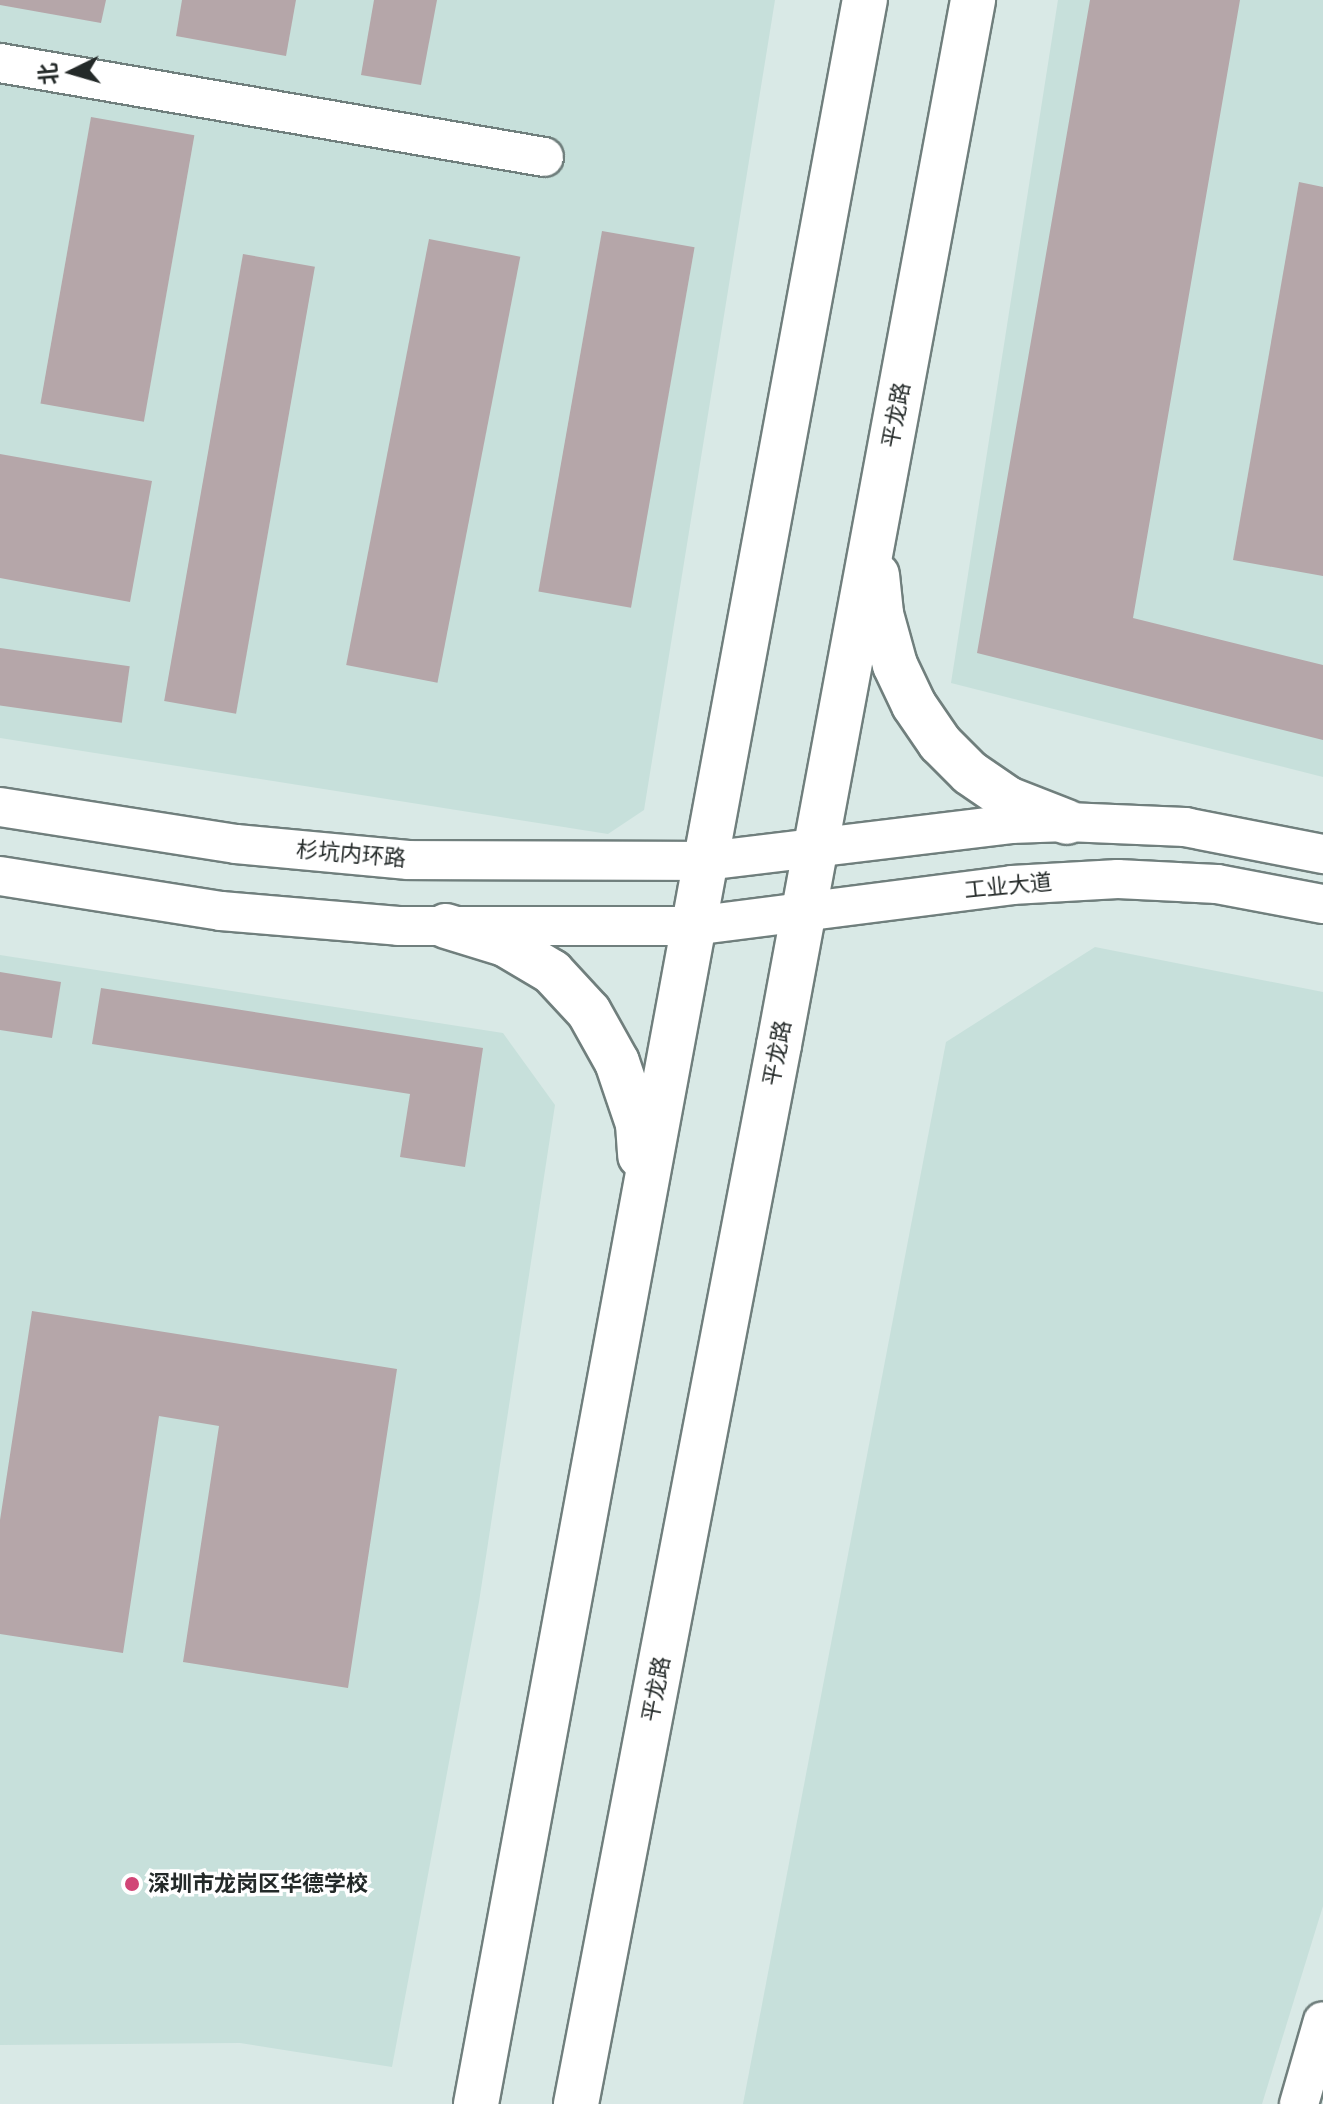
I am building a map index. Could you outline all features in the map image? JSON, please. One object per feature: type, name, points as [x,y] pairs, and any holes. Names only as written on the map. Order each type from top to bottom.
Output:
[{"type":"main road","points":[[476,2104],[865,0]]},
{"type":"main road","name":"平龙路","points":[[576,2104],[804,911],[973,0]]},
{"type":"main road","points":[[878,513],[876,563],[881,614],[895,665],[914,705],[940,743],[970,773],[1008,799],[1067,822]]},
{"type":"main road","points":[[446,926],[505,944],[552,972],[589,1012],[617,1062],[638,1124],[643,1197]]},
{"type":"street","points":[[0,63],[544,157]]},
{"type":"street","name":"杉坑内环路","points":[[0,807],[236,844],[408,860],[706,861]]},
{"type":"street","points":[[706,861],[1011,824],[1067,822],[1185,827],[1323,854]]},
{"type":"street","points":[[0,876],[221,911],[398,926],[693,926]]},
{"type":"street","name":"工业大道","points":[[693,926],[1012,885],[1118,879],[1217,884],[1323,904]]},
{"type":"street","points":[[1299,2104],[1323,2021]]},
{"type":"shaded area","points":[[0,0],[775,0],[644,810],[608,834],[0,738]]},
{"type":"shaded area","points":[[1058,0],[1323,0],[1323,777],[951,683]]},
{"type":"shaded area","points":[[1095,947],[1323,992],[1323,1906],[1262,2104],[743,2104],[946,1042]]},
{"type":"shaded area","points":[[0,955],[503,1033],[555,1105],[479,1602],[392,2067],[240,2043],[0,2045]]},
{"type":"building","points":[[0,0],[106,0],[101,23],[0,5]]},
{"type":"building","points":[[182,0],[296,0],[286,56],[176,36]]},
{"type":"building","points":[[374,0],[437,0],[421,85],[361,75]]},
{"type":"building","points":[[1090,0],[1240,0],[1133,618],[1323,665],[1323,740],[977,653]]},
{"type":"building","points":[[91,117],[194,135],[144,422],[40,404]]},
{"type":"building","points":[[1299,182],[1323,187],[1323,576],[1233,560]]},
{"type":"building","points":[[602,231],[695,247],[631,608],[538,591]]},
{"type":"building","points":[[429,239],[520,257],[437,683],[346,665]]},
{"type":"building","points":[[243,254],[315,267],[236,714],[164,701]]},
{"type":"building","points":[[0,454],[152,481],[130,602],[0,578]]},
{"type":"building","points":[[0,648],[130,666],[122,723],[0,706]]},
{"type":"building","points":[[0,972],[61,982],[52,1038],[0,1030]]},
{"type":"building","points":[[101,988],[483,1048],[465,1167],[400,1157],[410,1094],[92,1044]]},
{"type":"building","points":[[32,1311],[397,1369],[348,1688],[183,1662],[219,1426],[159,1416],[123,1653],[0,1634],[0,1520]]},
{"type":"place","name":"深圳市龙岗区华德学校","points":[[132,1884]]}]
